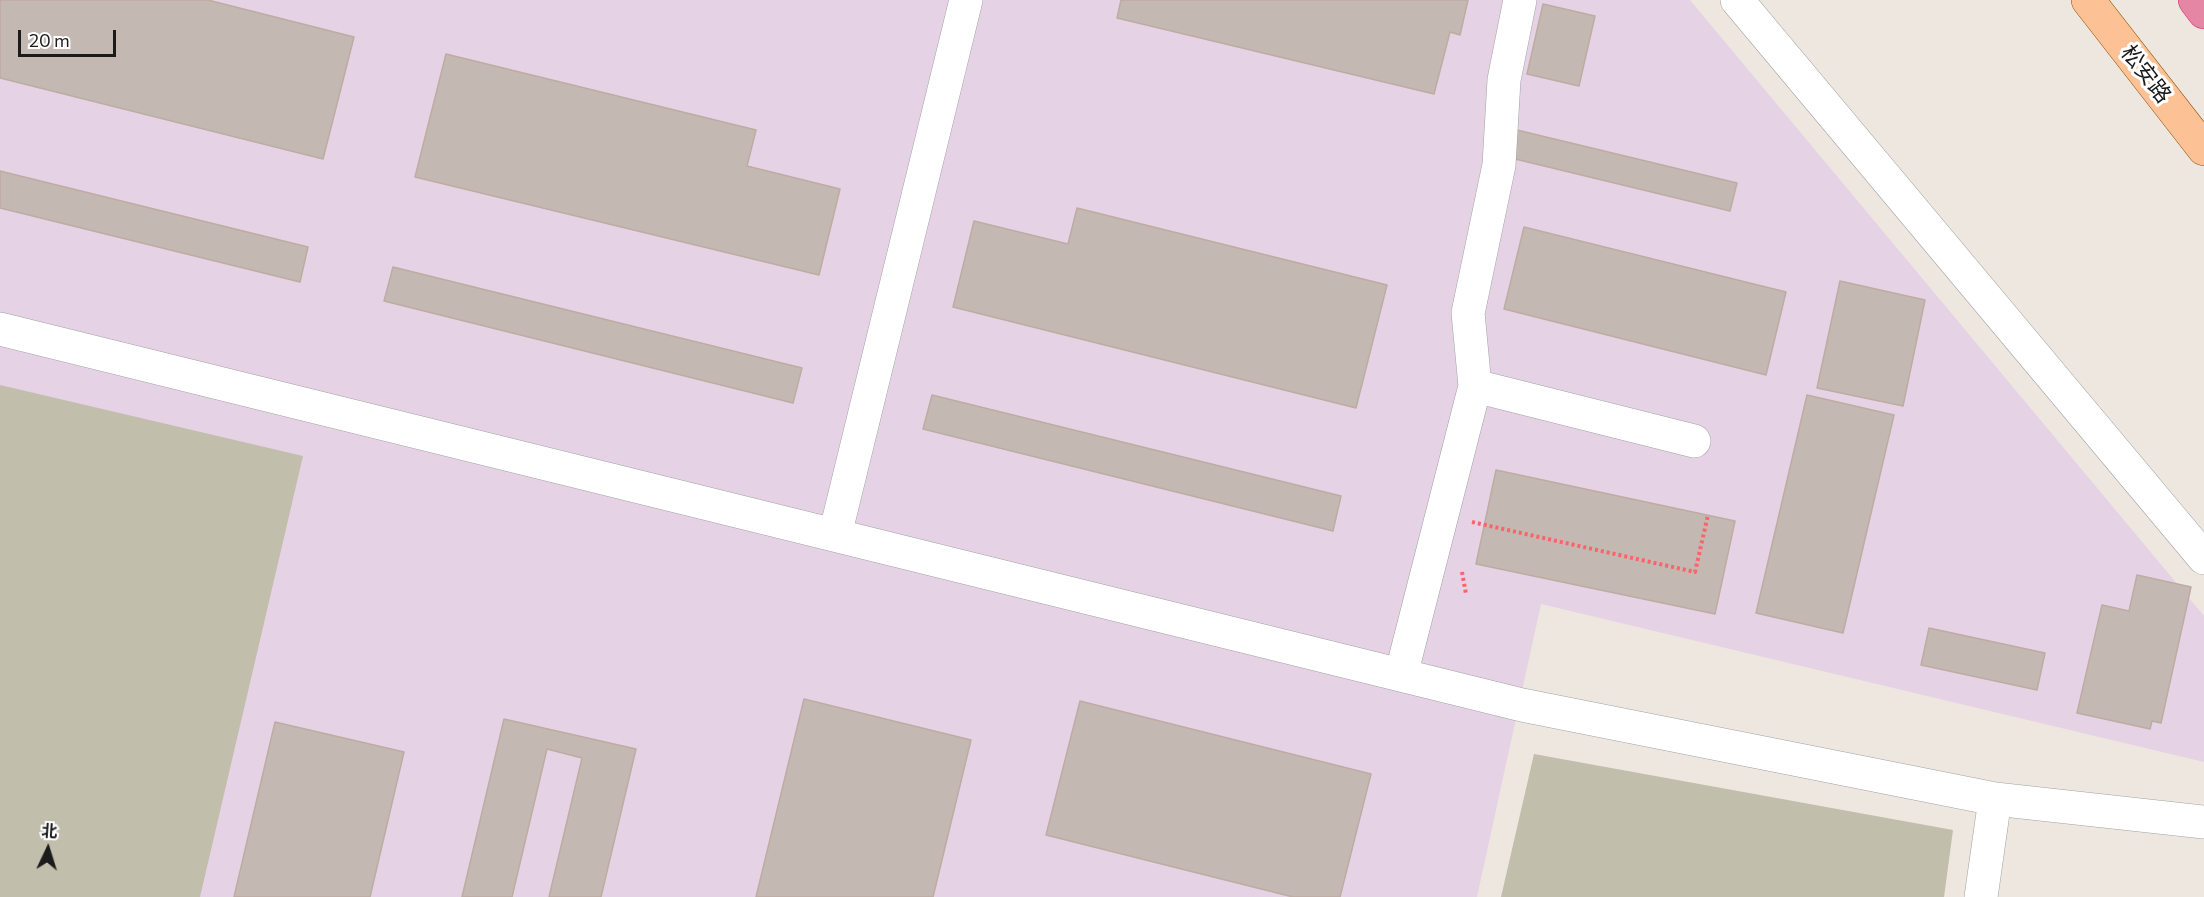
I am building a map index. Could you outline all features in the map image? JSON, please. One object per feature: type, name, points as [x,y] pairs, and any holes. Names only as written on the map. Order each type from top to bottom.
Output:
[{"type":"highway","points":[[2195,0],[2204,12]]},
{"type":"main road","name":"松安路","points":[[2088,0],[2204,149]]},
{"type":"street","points":[[836,536],[966,0]]},
{"type":"street","points":[[1401,675],[1475,386],[1468,313],[1499,165],[1504,80],[1520,0]]},
{"type":"street","points":[[1737,0],[2204,558]]},
{"type":"street","points":[[0,329],[1522,705],[1995,799],[2204,822]]},
{"type":"street","points":[[1475,386],[1694,441]]},
{"type":"street","points":[[1982,897],[1995,799]]},
{"type":"path","points":[[1471,522],[1695,572],[1708,515]]},
{"type":"path","points":[[1461,565],[1466,594]]},
{"type":"shaded area","points":[[0,0],[1690,0],[2204,616],[2204,762],[1541,604],[1477,897],[0,897]]},
{"type":"shaded area","points":[[0,385],[303,456],[200,897],[0,897]]},
{"type":"shaded area","points":[[1534,754],[1953,830],[1944,897],[1501,897]]},
{"type":"building","points":[[0,0],[208,0],[354,37],[323,159],[0,78]]},
{"type":"building","points":[[1121,0],[1468,0],[1460,35],[1450,32],[1434,94],[1117,18]]},
{"type":"building","points":[[1543,4],[1595,16],[1579,86],[1527,74]]},
{"type":"building","points":[[446,54],[756,130],[747,166],[840,189],[819,275],[415,177]]},
{"type":"building","points":[[1517,130],[1737,183],[1730,211],[1511,158]]},
{"type":"building","points":[[0,171],[308,247],[300,282],[0,208]]},
{"type":"building","points":[[1077,208],[1387,285],[1356,408],[953,307],[974,221],[1068,244]]},
{"type":"building","points":[[1524,227],[1786,292],[1766,375],[1504,309]]},
{"type":"building","points":[[393,267],[802,368],[793,403],[384,301]]},
{"type":"building","points":[[1840,281],[1925,300],[1903,406],[1817,388]]},
{"type":"building","points":[[932,395],[1341,496],[1333,531],[923,429]]},
{"type":"building","points":[[1807,395],[1894,415],[1843,633],[1756,613]]},
{"type":"building","points":[[1496,470],[1735,521],[1715,614],[1476,564]]},
{"type":"building","points":[[2137,575],[2191,587],[2161,723],[2152,721],[2150,729],[2077,713],[2102,605],[2129,611]]},
{"type":"building","points":[[1929,628],[2045,653],[2037,690],[1921,665]]},
{"type":"building","points":[[804,699],[971,740],[933,897],[756,897]]},
{"type":"building","points":[[1080,701],[1371,774],[1340,897],[1293,897],[1046,835]]},
{"type":"building","points":[[504,719],[636,749],[601,897],[549,897],[582,758],[547,749],[512,897],[462,897]]},
{"type":"building","points":[[275,722],[404,752],[370,897],[234,897]]}]
